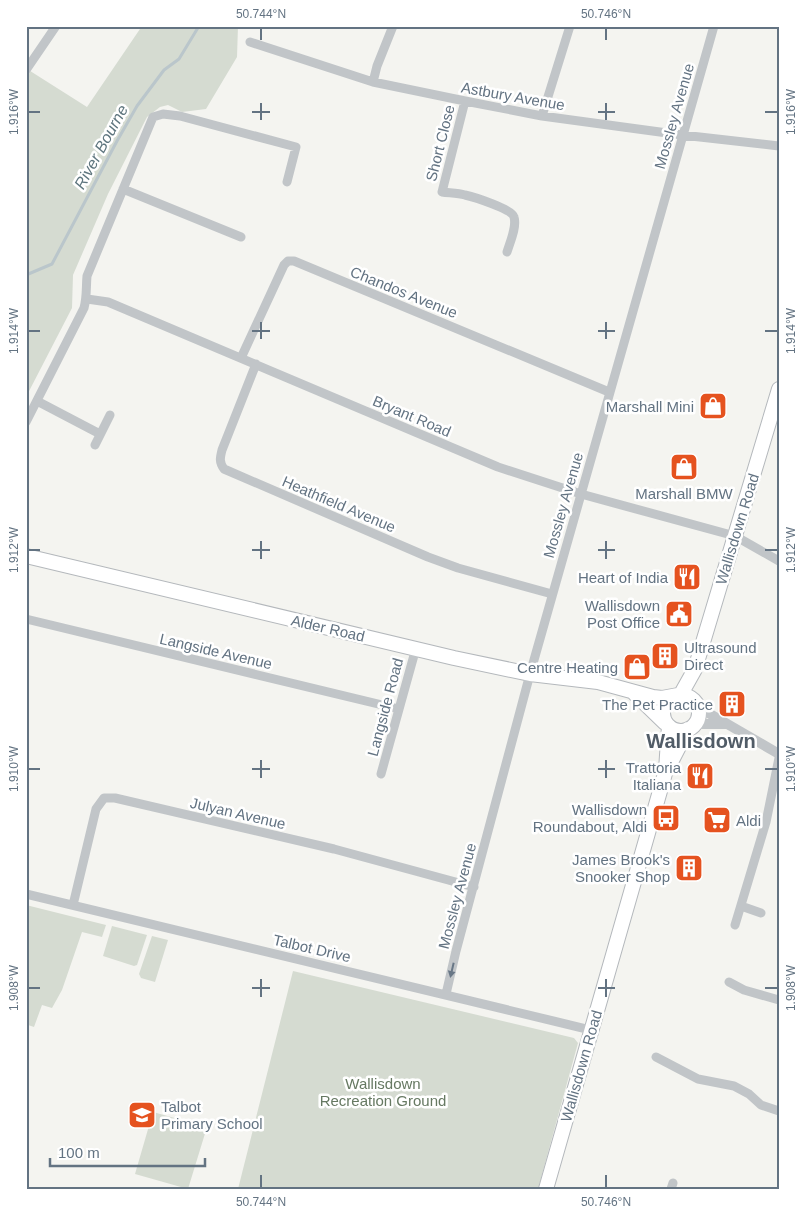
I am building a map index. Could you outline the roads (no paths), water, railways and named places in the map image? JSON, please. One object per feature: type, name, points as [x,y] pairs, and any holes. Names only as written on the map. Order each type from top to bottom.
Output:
[{"type":"main road","name":"Wallisdown Road","points":[[688,699],[695,669],[779,389]]},
{"type":"main road","name":"Alder Road","points":[[26,556],[454,658],[530,674],[598,682],[662,698],[688,699]]},
{"type":"main road","name":"Alder Road","points":[[631,691],[667,725]]},
{"type":"main road","name":"Wallisdown Road","points":[[546,1189],[666,770],[667,725],[663,713],[665,703],[673,696],[688,699],[699,713],[666,770]]},
{"type":"main road","points":[[667,725],[678,731],[692,727]]},
{"type":"street","points":[[26,70],[56,26]]},
{"type":"street","points":[[373,82],[377,66],[393,26]]},
{"type":"street","points":[[542,116],[570,26]]},
{"type":"street","name":"Mossley Avenue","points":[[446,994],[552,594],[714,26]]},
{"type":"street","name":"Astbury Avenue","points":[[250,42],[373,82],[465,102],[542,116],[779,146]]},
{"type":"street","name":"Short Close","points":[[465,102],[442,192],[463,194],[512,214],[514,218],[507,252]]},
{"type":"street","points":[[26,422],[87,299],[87,276],[153,117],[164,114],[180,116],[296,147],[287,182]]},
{"type":"street","points":[[123,189],[241,237]]},
{"type":"street","name":"Chandos Avenue","points":[[241,358],[284,265],[288,261],[609,392]]},
{"type":"street","name":"Bryant Road","points":[[87,299],[108,302],[498,467],[581,494],[736,536],[779,561]]},
{"type":"street","name":"Heathfield Avenue","points":[[256,364],[222,450],[220,458],[224,469],[428,557],[458,568],[552,594]]},
{"type":"street","points":[[37,401],[100,434]]},
{"type":"street","points":[[95,445],[110,415]]},
{"type":"street","name":"Langside Avenue","points":[[26,620],[399,709]]},
{"type":"street","name":"Langside Road","points":[[381,774],[416,648]]},
{"type":"street","points":[[688,699],[779,754]]},
{"type":"street","points":[[692,727],[728,724]]},
{"type":"street","points":[[735,925],[766,822],[779,758]]},
{"type":"street","name":"Julyan Avenue","points":[[73,904],[96,809],[104,798],[115,798],[334,849],[474,887]]},
{"type":"street","name":"Talbot Drive","points":[[26,894],[592,1030]]},
{"type":"street","points":[[740,906],[761,913]]},
{"type":"street","points":[[729,982],[744,990],[779,1000]]},
{"type":"street","points":[[656,1057],[698,1080],[734,1086],[750,1094],[761,1105],[779,1111]]},
{"type":"waterway","name":"River Bourne","points":[[26,275],[52,264],[137,106],[164,70],[179,59],[199,26]]},
{"type":"place","name":"Marshall Mini","points":[[713,406]]},
{"type":"place","name":"Marshall BMW","points":[[684,467]]},
{"type":"place","name":"Heart of India","points":[[687,577]]},
{"type":"place","name":"Wallisdown Post Office","points":[[679,614]]},
{"type":"place","name":"Ultrasound Direct","points":[[665,656]]},
{"type":"place","name":"Centre Heating","points":[[637,667]]},
{"type":"place","name":"The Pet Practice","points":[[732,704]]},
{"type":"place","name":"Trattoria Italiana","points":[[700,776]]},
{"type":"place","name":"Wallisdown Roundabout, Aldi","points":[[666,818]]},
{"type":"place","name":"Aldi","points":[[717,820]]},
{"type":"place","name":"James Brook's Snooker Shop","points":[[689,868]]},
{"type":"place","name":"Talbot Primary School","points":[[142,1115]]},
{"type":"district","name":"Wallisdown","points":[[701,741]]},
{"type":"park label","name":"Wallisdown Recreation Ground","points":[[383,1092]]}]
